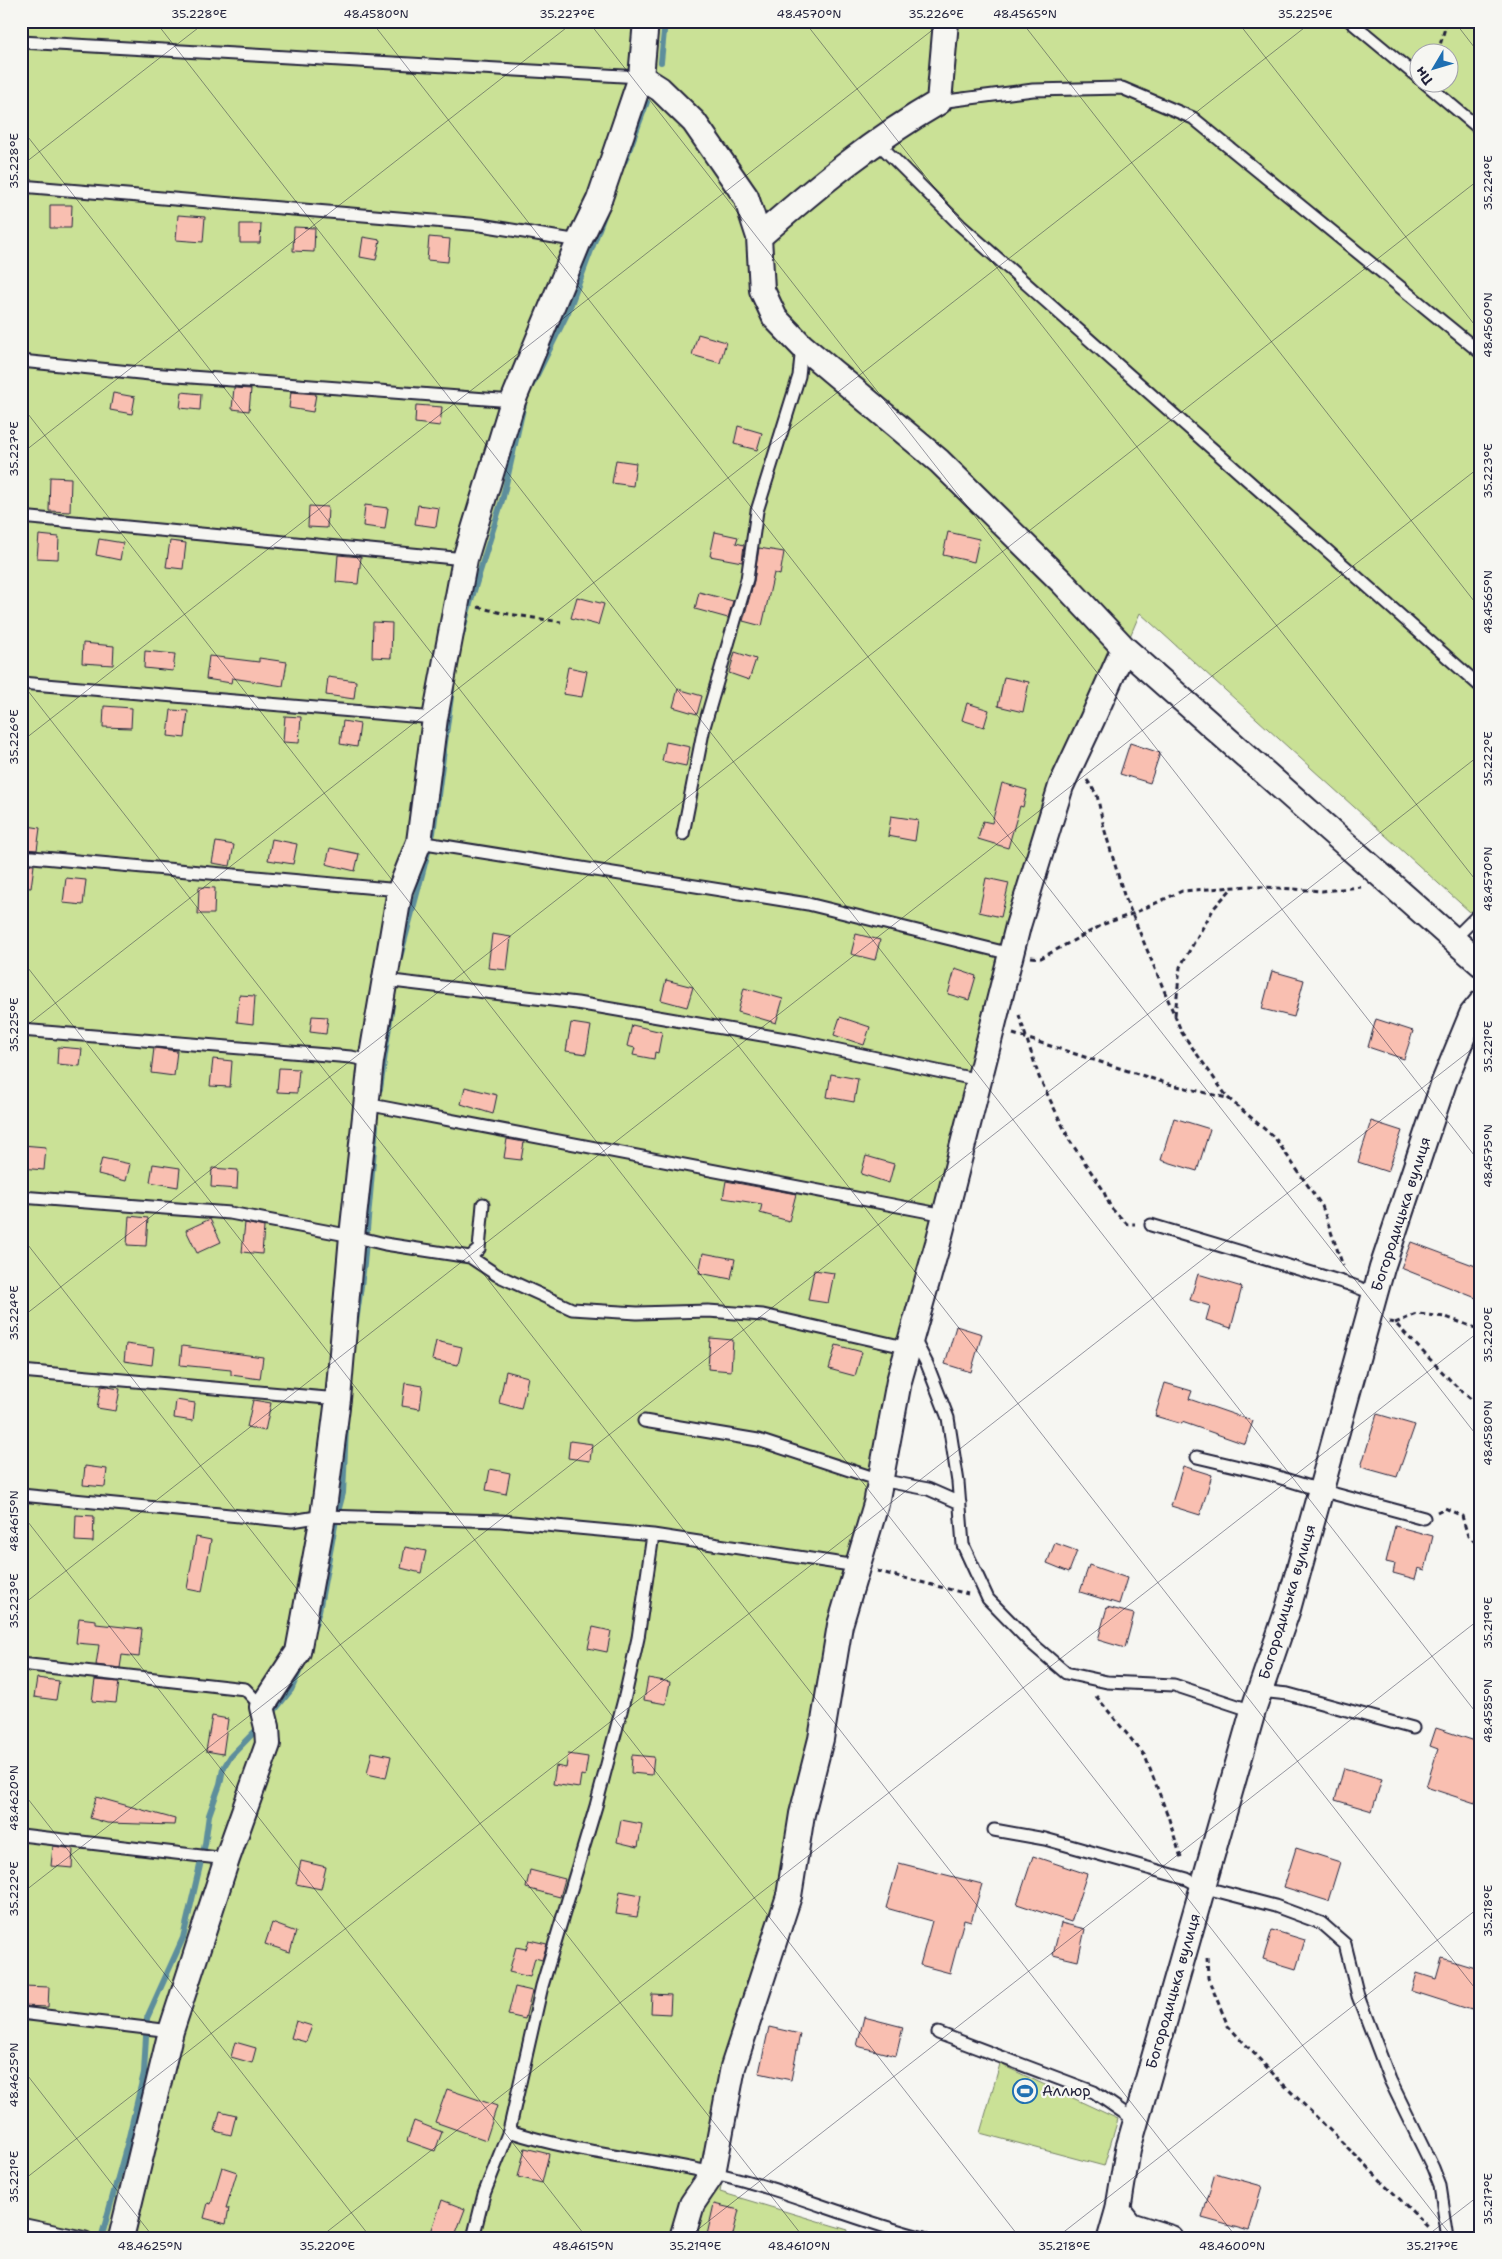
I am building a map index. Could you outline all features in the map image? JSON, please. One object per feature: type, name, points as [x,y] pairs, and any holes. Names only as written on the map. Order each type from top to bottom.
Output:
[{"type":"street","points":[[121,2238],[163,2031],[219,1858],[268,1744],[264,1716],[298,1652],[323,1516],[362,1238],[366,1104],[371,1061],[400,890],[427,843],[435,718],[465,559],[513,401],[579,241],[599,200],[641,77],[646,21]]},
{"type":"street","points":[[759,237],[823,181],[876,141],[939,102],[946,21]]},
{"type":"street","points":[[641,77],[660,90],[694,122],[746,197],[759,237],[762,290],[775,318],[802,346],[939,461],[1063,583],[1124,648],[1481,964]]},
{"type":"street","points":[[682,2238],[692,2204],[714,2173],[734,2067],[789,1896],[802,1814],[821,1740],[840,1625],[876,1504],[900,1381],[945,1216],[1011,954],[1061,786],[1124,648]]},
{"type":"street","name":"Богородицька вулиця","points":[[1110,2238],[1118,2210],[1128,2149],[1195,1883],[1288,1609],[1375,1294],[1444,1082],[1472,1014],[1481,1002]]},
{"type":"street","points":[[1118,2210],[1130,2225],[1171,2238]]},
{"type":"lane","points":[[1350,21],[1410,71]]},
{"type":"lane","points":[[21,42],[641,77]]},
{"type":"lane","points":[[939,102],[1033,90],[1122,88],[1193,118],[1481,353]]},
{"type":"lane","points":[[1436,92],[1481,130]]},
{"type":"lane","points":[[876,141],[960,225],[1481,687]]},
{"type":"lane","points":[[21,186],[481,225],[579,241]]},
{"type":"lane","points":[[684,834],[704,727],[747,579],[757,511],[799,376],[802,346]]},
{"type":"lane","points":[[21,361],[150,374],[513,401]]},
{"type":"lane","points":[[21,517],[465,559]]},
{"type":"lane","points":[[21,683],[435,718]]},
{"type":"lane","points":[[427,843],[808,904],[1011,954]]},
{"type":"lane","points":[[21,856],[400,890]]},
{"type":"lane","points":[[1454,940],[1481,912]]},
{"type":"lane","points":[[384,980],[577,1003],[797,1041],[979,1080]]},
{"type":"lane","points":[[21,1030],[351,1057],[371,1061]]},
{"type":"lane","points":[[366,1104],[945,1216]]},
{"type":"lane","points":[[21,1196],[230,1212],[470,1257],[497,1275],[572,1309],[637,1313],[708,1311],[763,1315],[911,1341],[927,1364],[948,1418],[960,1503],[963,1545],[988,1599],[1030,1642],[1066,1673],[1108,1682],[1174,1685],[1256,1701],[1288,1694],[1413,1728]]},
{"type":"lane","points":[[470,1257],[479,1249],[482,1204]]},
{"type":"lane","points":[[1151,1224],[1349,1284],[1375,1294]]},
{"type":"lane","points":[[21,1371],[338,1399]]},
{"type":"lane","points":[[644,1421],[758,1440],[880,1480],[928,1488],[960,1503]]},
{"type":"lane","points":[[1197,1457],[1266,1473],[1320,1490],[1424,1518]]},
{"type":"lane","points":[[21,1495],[292,1521],[323,1516],[501,1521],[653,1535],[857,1566]]},
{"type":"lane","points":[[474,2238],[484,2194],[509,2131],[542,1986],[596,1806],[625,1696],[638,1638],[653,1535]]},
{"type":"lane","points":[[21,1664],[245,1689],[264,1716]]},
{"type":"lane","points":[[994,1830],[1045,1839],[1275,1906],[1321,1923],[1345,1944],[1358,1996],[1390,2080],[1440,2186],[1448,2238]]},
{"type":"lane","points":[[21,1834],[219,1858]]},
{"type":"lane","points":[[21,2014],[163,2031]]},
{"type":"lane","points":[[938,2033],[1094,2092],[1136,2121]]},
{"type":"lane","points":[[509,2131],[537,2140],[600,2154],[714,2173],[796,2196],[924,2238]]},
{"type":"lane","points":[[21,2224],[86,2238]]},
{"type":"path","points":[[1441,42],[1448,21]]},
{"type":"path","points":[[478,606],[502,613],[561,622]]},
{"type":"path","points":[[1083,774],[1097,795],[1104,828],[1132,914],[1182,1033],[1228,1098],[1276,1138],[1322,1206],[1349,1284]]},
{"type":"path","points":[[1011,954],[1041,958],[1104,924],[1132,914],[1182,891],[1249,886],[1322,891],[1391,883]]},
{"type":"path","points":[[1175,1016],[1180,967],[1214,908],[1232,888]]},
{"type":"path","points":[[1004,980],[1027,1039],[1039,1077],[1070,1141],[1102,1188],[1111,1208],[1127,1224],[1151,1224]]},
{"type":"path","points":[[993,1028],[1169,1084],[1228,1098]]},
{"type":"path","points":[[1395,1323],[1418,1314],[1446,1317],[1481,1330]]},
{"type":"path","points":[[1368,1317],[1395,1323],[1455,1385],[1481,1408]]},
{"type":"path","points":[[1424,1518],[1445,1508],[1462,1516],[1468,1536],[1481,1547]]},
{"type":"path","points":[[857,1566],[988,1599]]},
{"type":"path","points":[[1066,1673],[1096,1696],[1145,1756],[1195,1883]]},
{"type":"path","points":[[1206,1951],[1208,1978],[1228,2026],[1377,2179],[1433,2232]]},
{"type":"green space","points":[[21,21],[1481,21],[1481,922],[1140,613],[1064,791],[753,1996],[720,2192],[848,2230],[846,2238],[21,2238]]},
{"type":"green space","name":"Аллюр","points":[[1000,2064],[1118,2119],[1104,2166],[980,2133]]},
{"type":"building","points":[[50,205],[72,205],[71,228],[50,228]]},
{"type":"building","points":[[178,215],[205,217],[203,242],[176,240]]},
{"type":"building","points":[[240,224],[261,224],[260,243],[240,243]]},
{"type":"building","points":[[294,227],[315,228],[314,252],[293,251]]},
{"type":"building","points":[[363,237],[380,240],[376,260],[360,257]]},
{"type":"building","points":[[429,237],[450,239],[448,262],[427,260]]},
{"type":"building","points":[[698,334],[726,342],[720,363],[692,355]]},
{"type":"building","points":[[234,388],[251,389],[249,411],[232,409]]},
{"type":"building","points":[[182,392],[201,394],[200,410],[180,408]]},
{"type":"building","points":[[291,392],[316,394],[313,412],[289,408]]},
{"type":"building","points":[[113,393],[135,397],[132,414],[110,410]]},
{"type":"building","points":[[416,405],[442,407],[440,426],[415,423]]},
{"type":"building","points":[[738,426],[762,433],[757,450],[734,444]]},
{"type":"building","points":[[616,460],[636,463],[633,486],[612,483]]},
{"type":"building","points":[[50,477],[71,478],[70,512],[49,511]]},
{"type":"building","points":[[365,505],[388,508],[385,529],[363,526]]},
{"type":"building","points":[[418,505],[439,508],[436,527],[415,524]]},
{"type":"building","points":[[309,506],[328,507],[327,528],[308,527]]},
{"type":"building","points":[[715,532],[738,537],[736,543],[744,545],[742,562],[710,556]]},
{"type":"building","points":[[948,532],[979,539],[974,562],[943,555]]},
{"type":"building","points":[[39,535],[59,537],[58,559],[37,558]]},
{"type":"building","points":[[99,539],[123,543],[120,560],[96,555]]},
{"type":"building","points":[[170,541],[186,543],[183,569],[166,567]]},
{"type":"building","points":[[759,548],[784,552],[780,575],[774,573],[762,626],[743,621],[754,581]]},
{"type":"building","points":[[338,555],[361,557],[358,584],[336,582]]},
{"type":"building","points":[[699,592],[733,601],[728,618],[695,609]]},
{"type":"building","points":[[577,597],[604,604],[598,625],[571,618]]},
{"type":"building","points":[[373,622],[392,623],[391,658],[372,657]]},
{"type":"building","points":[[83,643],[114,646],[113,665],[82,663]]},
{"type":"building","points":[[145,651],[175,654],[173,671],[144,668]]},
{"type":"building","points":[[735,652],[756,659],[749,680],[729,673]]},
{"type":"building","points":[[209,656],[259,662],[259,658],[287,662],[283,686],[232,678],[231,683],[206,679]]},
{"type":"building","points":[[568,667],[587,671],[582,697],[563,694]]},
{"type":"building","points":[[328,677],[356,681],[354,699],[326,695]]},
{"type":"building","points":[[1004,677],[1029,682],[1023,712],[998,706]]},
{"type":"building","points":[[678,689],[702,696],[697,714],[673,707]]},
{"type":"building","points":[[967,703],[989,710],[984,727],[962,720]]},
{"type":"building","points":[[104,706],[132,708],[131,728],[103,727]]},
{"type":"building","points":[[171,710],[188,711],[185,738],[168,736]]},
{"type":"building","points":[[285,716],[301,717],[299,743],[283,742]]},
{"type":"building","points":[[343,721],[360,724],[357,747],[340,744]]},
{"type":"building","points":[[666,742],[690,747],[686,766],[662,761]]},
{"type":"building","points":[[1130,743],[1160,753],[1150,783],[1120,774]]},
{"type":"building","points":[[1002,783],[1027,790],[1023,807],[1020,806],[1008,848],[978,839],[983,821],[992,823]]},
{"type":"building","points":[[891,816],[918,820],[915,841],[888,836]]},
{"type":"building","points":[[21,825],[40,828],[37,850],[21,849]]},
{"type":"building","points":[[272,839],[297,844],[293,864],[268,860]]},
{"type":"building","points":[[216,842],[234,845],[230,866],[212,863]]},
{"type":"building","points":[[330,848],[359,854],[355,871],[326,864]]},
{"type":"building","points":[[21,864],[34,865],[31,888],[21,887]]},
{"type":"building","points":[[66,878],[86,880],[83,905],[63,903]]},
{"type":"building","points":[[986,878],[1009,883],[1001,917],[979,912]]},
{"type":"building","points":[[199,887],[215,888],[214,914],[198,914]]},
{"type":"building","points":[[492,934],[511,937],[507,970],[488,968]]},
{"type":"building","points":[[856,934],[880,940],[875,960],[851,954]]},
{"type":"building","points":[[955,969],[976,976],[969,1000],[948,994]]},
{"type":"building","points":[[1272,971],[1304,980],[1294,1017],[1262,1009]]},
{"type":"building","points":[[666,980],[693,987],[687,1007],[661,1000]]},
{"type":"building","points":[[744,988],[783,999],[776,1023],[738,1012]]},
{"type":"building","points":[[239,995],[255,996],[253,1024],[237,1022]]},
{"type":"building","points":[[312,1016],[328,1017],[326,1034],[310,1032]]},
{"type":"building","points":[[840,1017],[870,1027],[864,1045],[834,1035]]},
{"type":"building","points":[[1376,1019],[1413,1031],[1404,1059],[1368,1047]]},
{"type":"building","points":[[571,1023],[591,1026],[586,1054],[566,1051]]},
{"type":"building","points":[[632,1025],[662,1032],[658,1053],[655,1052],[654,1059],[633,1055],[635,1048],[627,1046]]},
{"type":"building","points":[[58,1047],[82,1049],[80,1066],[57,1064]]},
{"type":"building","points":[[154,1048],[177,1051],[174,1076],[151,1073]]},
{"type":"building","points":[[213,1059],[232,1061],[230,1087],[210,1086]]},
{"type":"building","points":[[279,1068],[299,1069],[297,1093],[277,1092]]},
{"type":"building","points":[[831,1074],[858,1079],[854,1102],[827,1097]]},
{"type":"building","points":[[465,1087],[497,1095],[493,1114],[461,1104]]},
{"type":"building","points":[[1174,1118],[1210,1129],[1197,1171],[1161,1160]]},
{"type":"building","points":[[1371,1121],[1402,1131],[1388,1172],[1358,1162]]},
{"type":"building","points":[[507,1139],[524,1142],[521,1160],[504,1158]]},
{"type":"building","points":[[22,1145],[46,1147],[44,1170],[21,1168]]},
{"type":"building","points":[[866,1156],[894,1164],[889,1183],[861,1174]]},
{"type":"building","points":[[102,1158],[130,1164],[126,1181],[98,1174]]},
{"type":"building","points":[[153,1164],[180,1168],[178,1187],[150,1182]]},
{"type":"building","points":[[212,1168],[238,1170],[237,1189],[211,1187]]},
{"type":"building","points":[[726,1181],[796,1194],[789,1221],[760,1213],[762,1204],[723,1198]]},
{"type":"building","points":[[129,1216],[148,1218],[146,1246],[127,1245]]},
{"type":"building","points":[[210,1219],[221,1242],[197,1253],[186,1230]]},
{"type":"building","points":[[245,1223],[264,1227],[262,1254],[242,1252]]},
{"type":"building","points":[[1411,1242],[1481,1268],[1481,1300],[1401,1268]]},
{"type":"building","points":[[703,1253],[735,1259],[731,1279],[699,1273]]},
{"type":"building","points":[[814,1270],[834,1273],[828,1303],[808,1300]]},
{"type":"building","points":[[1198,1274],[1242,1287],[1231,1328],[1206,1320],[1210,1306],[1190,1300]]},
{"type":"building","points":[[956,1326],[982,1334],[971,1372],[945,1364]]},
{"type":"building","points":[[710,1338],[733,1340],[731,1371],[708,1369]]},
{"type":"building","points":[[436,1341],[462,1347],[458,1365],[432,1360]]},
{"type":"building","points":[[126,1344],[154,1348],[152,1365],[124,1361]]},
{"type":"building","points":[[836,1345],[862,1352],[855,1376],[829,1369]]},
{"type":"building","points":[[182,1346],[263,1357],[260,1379],[231,1375],[231,1370],[180,1365]]},
{"type":"building","points":[[506,1371],[528,1377],[521,1409],[499,1403]]},
{"type":"building","points":[[405,1383],[423,1386],[420,1409],[402,1406]]},
{"type":"building","points":[[1165,1383],[1192,1391],[1189,1399],[1253,1421],[1245,1444],[1182,1422],[1182,1424],[1155,1416]]},
{"type":"building","points":[[101,1386],[120,1389],[116,1411],[97,1408]]},
{"type":"building","points":[[176,1400],[195,1403],[193,1421],[174,1418]]},
{"type":"building","points":[[253,1400],[271,1403],[265,1431],[247,1427]]},
{"type":"building","points":[[1377,1414],[1415,1425],[1397,1477],[1361,1467]]},
{"type":"building","points":[[570,1441],[592,1444],[590,1461],[568,1458]]},
{"type":"building","points":[[85,1466],[107,1469],[105,1487],[83,1485]]},
{"type":"building","points":[[1183,1466],[1212,1475],[1200,1515],[1171,1506]]},
{"type":"building","points":[[490,1469],[510,1473],[506,1494],[486,1490]]},
{"type":"building","points":[[76,1515],[94,1516],[93,1542],[75,1541]]},
{"type":"building","points":[[1395,1526],[1433,1536],[1425,1570],[1418,1568],[1415,1579],[1393,1573],[1395,1564],[1386,1562]]},
{"type":"building","points":[[196,1537],[211,1540],[202,1592],[187,1589]]},
{"type":"building","points":[[1055,1543],[1077,1551],[1069,1572],[1047,1563]]},
{"type":"building","points":[[405,1547],[426,1551],[421,1573],[401,1568]]},
{"type":"building","points":[[1089,1565],[1127,1578],[1119,1604],[1080,1592]]},
{"type":"building","points":[[1107,1607],[1134,1614],[1125,1648],[1098,1640]]},
{"type":"building","points":[[79,1618],[96,1620],[96,1624],[142,1629],[139,1657],[122,1655],[120,1668],[96,1665],[99,1645],[76,1643]]},
{"type":"building","points":[[593,1627],[611,1631],[607,1652],[588,1648]]},
{"type":"building","points":[[37,1678],[59,1681],[56,1700],[34,1697]]},
{"type":"building","points":[[648,1678],[670,1682],[666,1704],[644,1700]]},
{"type":"building","points":[[95,1680],[119,1682],[116,1703],[92,1701]]},
{"type":"building","points":[[212,1716],[228,1719],[223,1754],[206,1751]]},
{"type":"building","points":[[1436,1728],[1481,1743],[1481,1786],[1475,1803],[1426,1787],[1438,1749],[1430,1746]]},
{"type":"building","points":[[372,1752],[391,1756],[386,1778],[367,1774]]},
{"type":"building","points":[[568,1754],[588,1757],[585,1776],[581,1775],[579,1788],[553,1784],[556,1766],[566,1768]]},
{"type":"building","points":[[632,1755],[654,1757],[652,1775],[631,1773]]},
{"type":"building","points":[[1344,1768],[1382,1779],[1372,1811],[1335,1800]]},
{"type":"building","points":[[96,1797],[175,1819],[174,1825],[107,1823],[90,1818]]},
{"type":"building","points":[[621,1820],[642,1824],[638,1847],[617,1842]]},
{"type":"building","points":[[53,1846],[73,1849],[72,1868],[51,1866]]},
{"type":"building","points":[[1296,1848],[1340,1862],[1328,1901],[1284,1887]]},
{"type":"building","points":[[1033,1856],[1087,1874],[1071,1922],[1017,1904]]},
{"type":"building","points":[[301,1861],[326,1867],[321,1889],[296,1884]]},
{"type":"building","points":[[899,1863],[982,1884],[971,1922],[964,1920],[950,1973],[920,1965],[932,1921],[886,1908]]},
{"type":"building","points":[[530,1870],[565,1879],[560,1897],[526,1888]]},
{"type":"building","points":[[620,1891],[641,1895],[637,1917],[616,1914]]},
{"type":"building","points":[[272,1923],[296,1932],[290,1952],[265,1944]]},
{"type":"building","points":[[1061,1923],[1085,1929],[1078,1961],[1053,1955]]},
{"type":"building","points":[[1272,1930],[1305,1940],[1296,1969],[1263,1959]]},
{"type":"building","points":[[529,1940],[547,1944],[542,1960],[535,1958],[530,1977],[509,1972],[516,1947],[526,1949]]},
{"type":"building","points":[[1442,1958],[1481,1970],[1481,2013],[1412,1991],[1417,1973],[1436,1979]]},
{"type":"building","points":[[23,1986],[49,1987],[48,2007],[22,2006]]},
{"type":"building","points":[[515,1987],[532,1991],[525,2019],[508,2015]]},
{"type":"building","points":[[652,1994],[671,1995],[670,2014],[651,2013]]},
{"type":"building","points":[[864,2017],[903,2027],[896,2056],[857,2046]]},
{"type":"building","points":[[296,2021],[312,2026],[306,2042],[291,2038]]},
{"type":"building","points":[[769,2027],[800,2034],[791,2080],[759,2073]]},
{"type":"building","points":[[235,2042],[256,2048],[252,2063],[231,2057]]},
{"type":"building","points":[[447,2089],[497,2106],[486,2140],[435,2122]]},
{"type":"building","points":[[220,2111],[236,2115],[231,2135],[215,2131]]},
{"type":"building","points":[[414,2121],[442,2132],[435,2151],[407,2141]]},
{"type":"building","points":[[525,2148],[549,2154],[542,2183],[518,2177]]},
{"type":"building","points":[[222,2167],[237,2172],[226,2208],[229,2208],[226,2224],[204,2218],[208,2203],[211,2204]]},
{"type":"building","points":[[1215,2173],[1262,2186],[1249,2231],[1202,2218]]},
{"type":"building","points":[[442,2200],[465,2209],[454,2238],[429,2238]]},
{"type":"building","points":[[714,2204],[739,2210],[732,2238],[707,2235]]},
{"type":"waterway","points":[[661,62],[665,21]]},
{"type":"waterway","points":[[625,161],[647,102]]},
{"type":"waterway","points":[[532,385],[568,312],[605,213]]},
{"type":"waterway","points":[[462,635],[503,497],[524,404]]},
{"type":"waterway","points":[[399,961],[433,833],[452,689]]},
{"type":"waterway","points":[[380,1089],[392,1005]]},
{"type":"waterway","points":[[356,1322],[364,1264],[376,1126]]},
{"type":"waterway","points":[[338,1512],[343,1493],[346,1427]]},
{"type":"waterway","points":[[313,1631],[319,1611],[336,1520]]},
{"type":"waterway","points":[[271,1715],[291,1690],[302,1665]]},
{"type":"waterway","points":[[102,2235],[128,2141],[144,2073],[147,2018],[183,1938],[205,1844],[209,1815],[223,1769],[231,1756],[260,1726]]},
{"type":"place","name":"Аллюр","points":[[1025,2091]]}]
